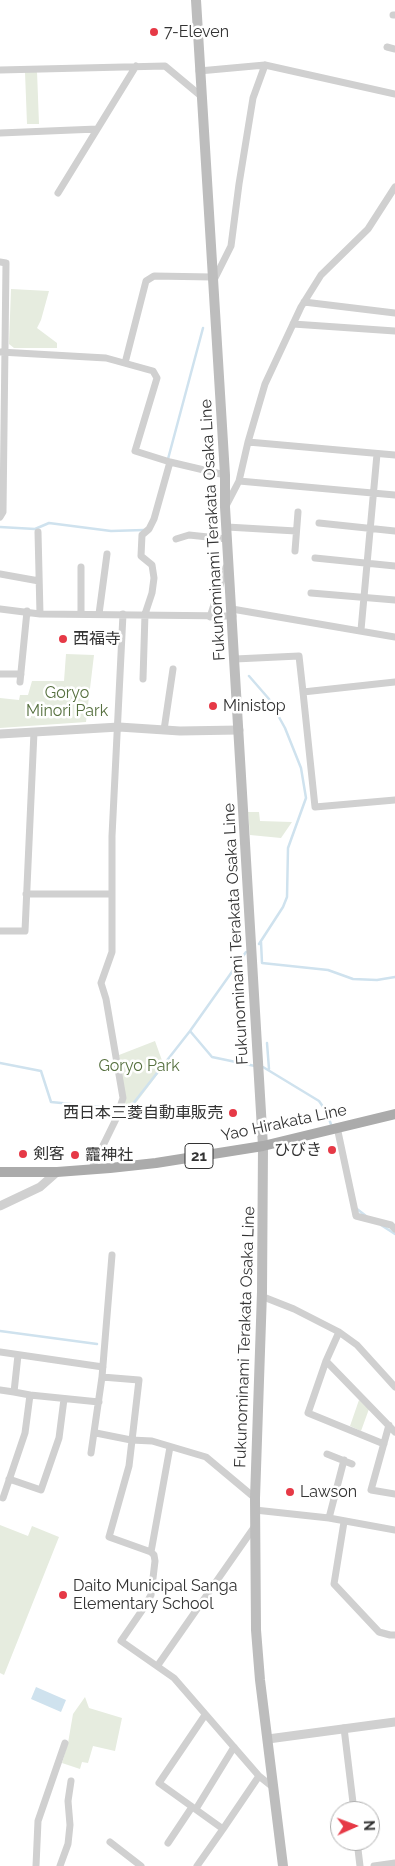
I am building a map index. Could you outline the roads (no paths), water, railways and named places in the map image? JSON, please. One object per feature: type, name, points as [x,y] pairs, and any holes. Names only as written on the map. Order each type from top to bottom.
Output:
[{"type":"main road","name":"Fukunominami Terakata Osaka Line","points":[[196,0],[263,1146],[262,1296],[255,1498],[256,1630],[283,1866]]},
{"type":"main road","name":"Yao Hirakata Line","points":[[0,1172],[57,1172],[156,1163],[263,1146],[395,1114]]},
{"type":"street","points":[[387,47],[395,49]]},
{"type":"street","points":[[199,71],[265,65],[395,94]]},
{"type":"street","points":[[125,363],[146,281],[154,276],[212,280],[231,246],[253,98],[265,65]]},
{"type":"street","points":[[58,193],[136,66]]},
{"type":"street","points":[[0,70],[165,66],[201,96]]},
{"type":"street","points":[[0,132],[97,130]]},
{"type":"street","points":[[225,507],[239,481],[265,384],[304,302],[322,275],[368,228],[395,187]]},
{"type":"street","points":[[0,262],[6,263],[2,352],[3,512],[0,517]]},
{"type":"street","points":[[304,302],[395,313]]},
{"type":"street","points":[[293,324],[395,331]]},
{"type":"street","points":[[2,352],[106,358],[153,371],[157,378],[135,451],[170,462],[225,475]]},
{"type":"street","points":[[248,442],[395,455]]},
{"type":"street","points":[[361,630],[377,454]]},
{"type":"street","points":[[143,679],[145,614],[154,578],[152,565],[141,556],[142,535],[149,529],[154,519],[170,462]]},
{"type":"street","points":[[239,481],[395,495]]},
{"type":"street","points":[[295,551],[298,512]]},
{"type":"street","points":[[319,523],[395,531]]},
{"type":"street","points":[[227,527],[296,531]]},
{"type":"street","points":[[38,532],[40,614]]},
{"type":"street","points":[[176,539],[189,535],[227,539]]},
{"type":"street","points":[[99,614],[107,554]]},
{"type":"street","points":[[315,558],[395,566]]},
{"type":"street","points":[[210,617],[229,559]]},
{"type":"street","points":[[81,567],[81,614]]},
{"type":"street","points":[[0,574],[39,581]]},
{"type":"street","points":[[311,592],[395,600]]},
{"type":"street","points":[[0,609],[40,614],[145,614],[210,617],[232,613],[361,630],[395,637]]},
{"type":"street","points":[[0,674],[21,678],[27,611]]},
{"type":"street","points":[[91,1170],[116,1119],[123,1098],[106,999],[101,983],[112,952],[112,836],[119,726],[123,614]]},
{"type":"street","points":[[235,659],[299,656],[315,807],[395,800]]},
{"type":"street","points":[[164,730],[173,669]]},
{"type":"street","points":[[304,692],[395,682]]},
{"type":"street","points":[[0,734],[119,726],[164,730],[239,730]]},
{"type":"street","points":[[0,931],[25,931],[34,732]]},
{"type":"street","points":[[26,894],[112,894]]},
{"type":"street","points":[[337,1127],[356,1216],[391,1225],[395,1229]]},
{"type":"street","points":[[0,1206],[40,1187],[57,1172]]},
{"type":"street","points":[[92,1453],[102,1377],[112,1255]]},
{"type":"street","points":[[262,1296],[294,1309],[339,1332],[357,1345],[395,1387]]},
{"type":"street","points":[[339,1332],[326,1361],[308,1413],[384,1444]]},
{"type":"street","points":[[0,1352],[103,1366]]},
{"type":"street","points":[[14,1392],[18,1355]]},
{"type":"street","points":[[326,1361],[395,1432]]},
{"type":"street","points":[[102,1377],[139,1380],[129,1466],[110,1536],[151,1552]]},
{"type":"street","points":[[0,1390],[99,1402]]},
{"type":"street","points":[[3,1498],[25,1433],[30,1395]]},
{"type":"street","points":[[9,1479],[40,1490],[59,1438],[64,1399]]},
{"type":"street","points":[[389,1425],[371,1490],[395,1494]]},
{"type":"street","points":[[96,1433],[131,1440],[152,1441],[206,1457],[255,1498]]},
{"type":"street","points":[[170,1447],[151,1552],[155,1561],[151,1595],[121,1641],[158,1665],[174,1678],[259,1776],[274,1788]]},
{"type":"street","points":[[327,1454],[352,1464]]},
{"type":"street","points":[[329,1518],[344,1460]]},
{"type":"street","points":[[255,1510],[329,1518],[395,1530]]},
{"type":"street","points":[[344,1522],[334,1584],[379,1632],[390,1635],[395,1634]]},
{"type":"street","points":[[158,1665],[255,1525]]},
{"type":"street","points":[[205,1715],[159,1783],[223,1829]]},
{"type":"street","points":[[268,1739],[395,1722]]},
{"type":"street","points":[[344,1728],[353,1801]]},
{"type":"street","points":[[36,1866],[38,1820],[65,1743]]},
{"type":"street","points":[[168,1843],[194,1808],[234,1747]]},
{"type":"street","points":[[197,1866],[259,1776]]},
{"type":"street","points":[[60,1866],[68,1844],[70,1825],[68,1801],[71,1782]]},
{"type":"street","points":[[110,1842],[141,1866]]},
{"type":"street","points":[[358,1851],[360,1866]]},
{"type":"street","points":[[374,1866],[395,1863]]},
{"type":"water","points":[[36,1687],[66,1700],[61,1712],[31,1699]]},
{"type":"waterway","points":[[168,459],[203,328]]},
{"type":"waterway","points":[[0,527],[35,529],[49,523],[111,531],[144,530]]},
{"type":"waterway","points":[[249,676],[269,699],[285,728],[301,768],[306,798],[288,848],[287,897],[283,907],[259,944]]},
{"type":"waterway","points":[[261,942],[262,963],[328,970],[353,979],[377,980],[395,977]]},
{"type":"waterway","points":[[0,1063],[41,1071],[51,1102],[123,1109],[132,1105],[190,1031],[246,952]]},
{"type":"waterway","points":[[190,1031],[212,1057],[255,1066]]},
{"type":"waterway","points":[[267,1043],[269,1069]]},
{"type":"waterway","points":[[263,1067],[319,1101],[326,1111],[332,1127]]},
{"type":"waterway","points":[[357,1209],[366,1216]]},
{"type":"waterway","points":[[381,1225],[395,1234]]},
{"type":"waterway","points":[[0,1331],[97,1344]]},
{"type":"place","name":"7-Eleven","points":[[154,32]]},
{"type":"place","name":"西福寺","points":[[63,639]]},
{"type":"place","name":"Ministop","points":[[213,706]]},
{"type":"place","name":"西日本三菱自動車販売","points":[[233,1113]]},
{"type":"place","name":"ひびき","points":[[332,1150]]},
{"type":"place","name":"剣客","points":[[23,1154]]},
{"type":"place","name":"龗神社","points":[[75,1155]]},
{"type":"place","name":"Lawson","points":[[290,1492]]},
{"type":"place","name":"Daito Municipal Sanga Elementary School","points":[[63,1595]]},
{"type":"park label","name":"Goryo Minori Park","points":[[67,702]]},
{"type":"park label","name":"Goryo Park","points":[[139,1066]]}]
